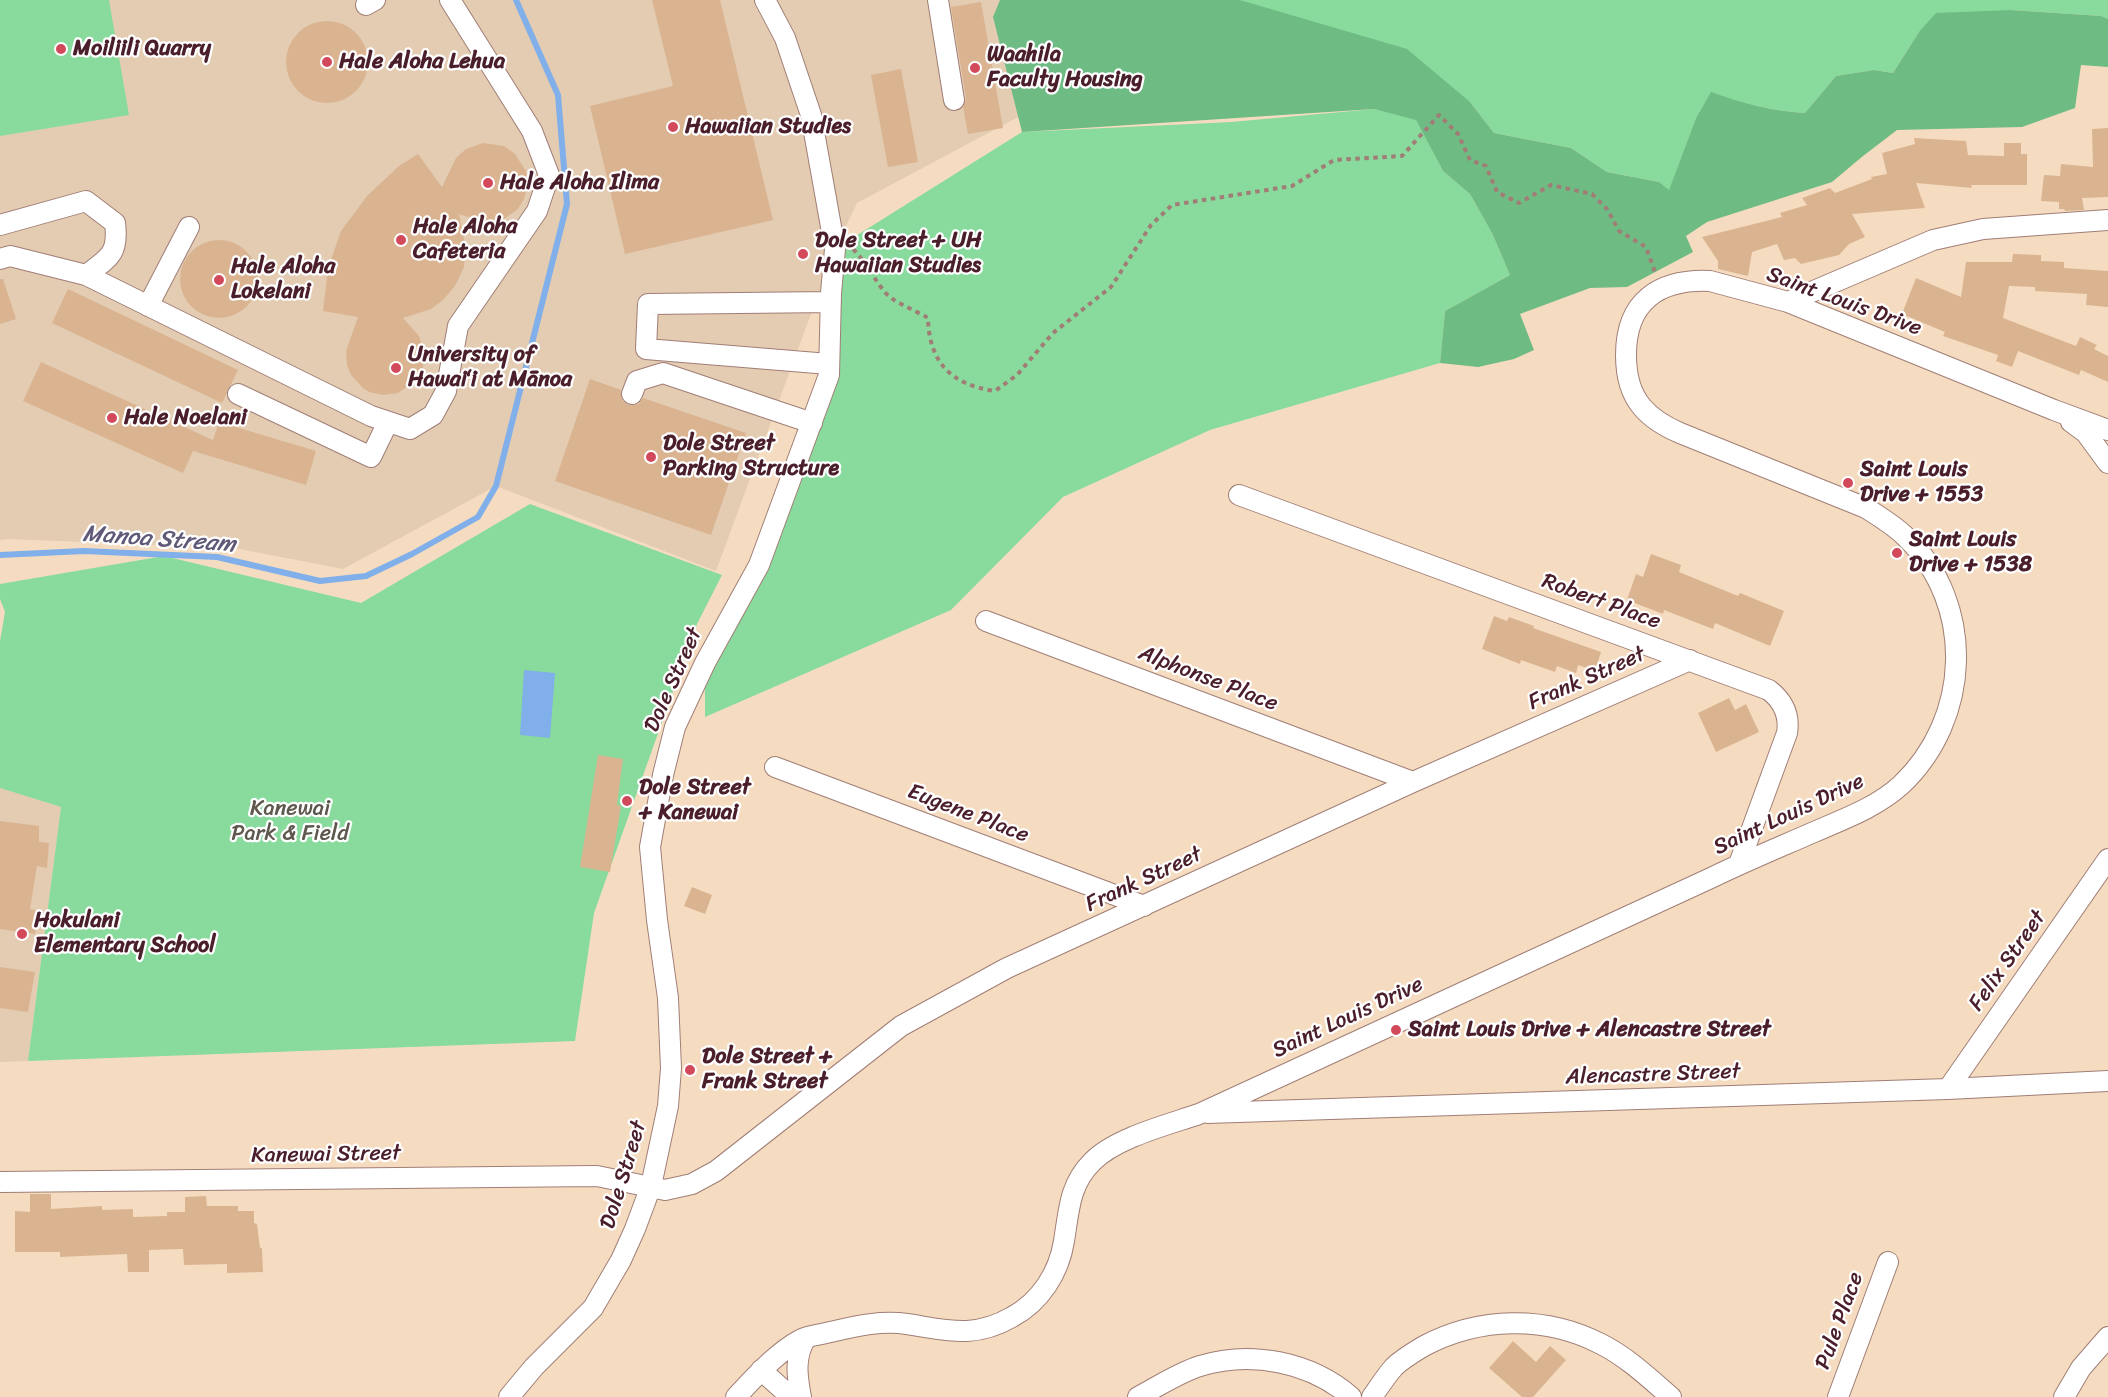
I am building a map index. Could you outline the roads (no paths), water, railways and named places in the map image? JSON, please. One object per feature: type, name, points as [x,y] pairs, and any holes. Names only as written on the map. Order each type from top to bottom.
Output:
[{"type":"street","points":[[0,259],[10,256],[86,275],[371,416],[410,429],[433,415],[446,392],[458,326],[537,211],[549,175],[532,131],[450,0]]},
{"type":"street","name":"Dole Street","points":[[509,1397],[534,1367],[593,1308],[621,1260],[651,1186],[668,1106],[671,1068],[668,998],[650,848],[663,775],[675,727],[705,663],[759,565],[829,375],[835,249],[811,115],[785,38],[765,0]]},
{"type":"street","points":[[938,0],[954,100]]},
{"type":"street","points":[[0,225],[86,201],[115,223],[117,240],[110,257],[86,275]]},
{"type":"street","points":[[1788,302],[1933,240],[1983,229],[2108,220]]},
{"type":"street","points":[[148,306],[189,227]]},
{"type":"street","name":"Saint Louis Drive","points":[[736,1397],[761,1371],[801,1339],[855,1326],[880,1323],[905,1324],[946,1332],[970,1332],[985,1329],[1014,1317],[1038,1297],[1055,1271],[1064,1241],[1072,1191],[1081,1175],[1093,1161],[1118,1144],[1199,1114],[1739,864],[1857,814],[1879,802],[1917,768],[1940,733],[1952,702],[1956,677],[1957,651],[1954,626],[1948,602],[1933,571],[1907,538],[1888,521],[1866,508],[1659,423],[1642,407],[1631,387],[1627,371],[1628,331],[1632,316],[1643,301],[1675,284],[1688,281],[1710,281],[1788,302],[2108,430]]},
{"type":"street","points":[[829,364],[646,349],[648,304],[831,302]]},
{"type":"street","points":[[632,394],[637,381],[663,373],[812,423]]},
{"type":"street","points":[[238,394],[371,457],[388,422]]},
{"type":"street","points":[[2054,410],[2086,433],[2108,463]]},
{"type":"street","name":"Robert Place","points":[[1239,495],[1769,690],[1782,703],[1787,715],[1787,733],[1739,864]]},
{"type":"street","name":"Alphonse Place","points":[[986,621],[1413,782]]},
{"type":"street","name":"Frank Street","points":[[651,1186],[665,1190],[692,1184],[704,1178],[901,1026],[1007,968],[1413,782],[1690,660]]},
{"type":"street","name":"Eugene Place","points":[[775,767],[1144,906]]},
{"type":"street","name":"Felix Street","points":[[1948,1089],[2108,860]]},
{"type":"street","name":"Alencastre Street","points":[[1199,1114],[2108,1082]]},
{"type":"street","name":"Kanewai Street","points":[[0,1182],[597,1176],[651,1186]]},
{"type":"street","name":"Pule Place","points":[[1838,1397],[1888,1262]]},
{"type":"street","points":[[1372,1397],[1394,1367],[1416,1351],[1441,1338],[1467,1329],[1522,1322],[1567,1330],[1602,1344],[1625,1358],[1671,1397]]},
{"type":"street","points":[[2064,1397],[2081,1368],[2108,1336]]},
{"type":"street","points":[[801,1397],[797,1365],[798,1355],[806,1338]]},
{"type":"street","points":[[1138,1397],[1178,1375],[1201,1366],[1226,1360],[1251,1359],[1276,1361],[1300,1368],[1324,1378],[1351,1397]]},
{"type":"street","points":[[761,1371],[792,1397]]},
{"type":"water","points":[[524,670],[555,673],[550,738],[520,735]]},
{"type":"waterway","name":"Manoa Stream","points":[[0,555],[84,551],[217,557],[320,581],[366,576],[412,554],[478,517],[496,486],[567,204],[558,95],[516,0]]},
{"type":"place","name":"Moiliili Quarry","points":[[61,49]]},
{"type":"place","name":"Hale Aloha Lehua","points":[[327,62]]},
{"type":"place","name":"Waahila Faculty Housing","points":[[975,68]]},
{"type":"place","name":"Hawaiian Studies","points":[[673,127]]},
{"type":"place","name":"Hale Aloha Ilima","points":[[488,183]]},
{"type":"place","name":"Hale Aloha Cafeteria","points":[[401,240]]},
{"type":"place","name":"Dole Street + UH Hawaiian Studies","points":[[803,254]]},
{"type":"place","name":"Hale Aloha Lokelani","points":[[219,280]]},
{"type":"place","name":"University of Hawaiʻi at Mānoa","points":[[396,368]]},
{"type":"place","name":"Hale Noelani","points":[[112,418]]},
{"type":"place","name":"Dole Street Parking Structure","points":[[651,457]]},
{"type":"place","name":"Saint Louis Drive + 1553","points":[[1848,483]]},
{"type":"place","name":"Saint Louis Drive + 1538","points":[[1897,553]]},
{"type":"place","name":"Dole Street + Kanewai","points":[[627,801]]},
{"type":"place","name":"Hokulani Elementary School","points":[[22,934]]},
{"type":"place","name":"Saint Louis Drive + Alencastre Street","points":[[1396,1030]]},
{"type":"place","name":"Dole Street + Frank Street","points":[[690,1070]]},
{"type":"park label","name":"Kanewai Park & Field","points":[[290,822]]}]
